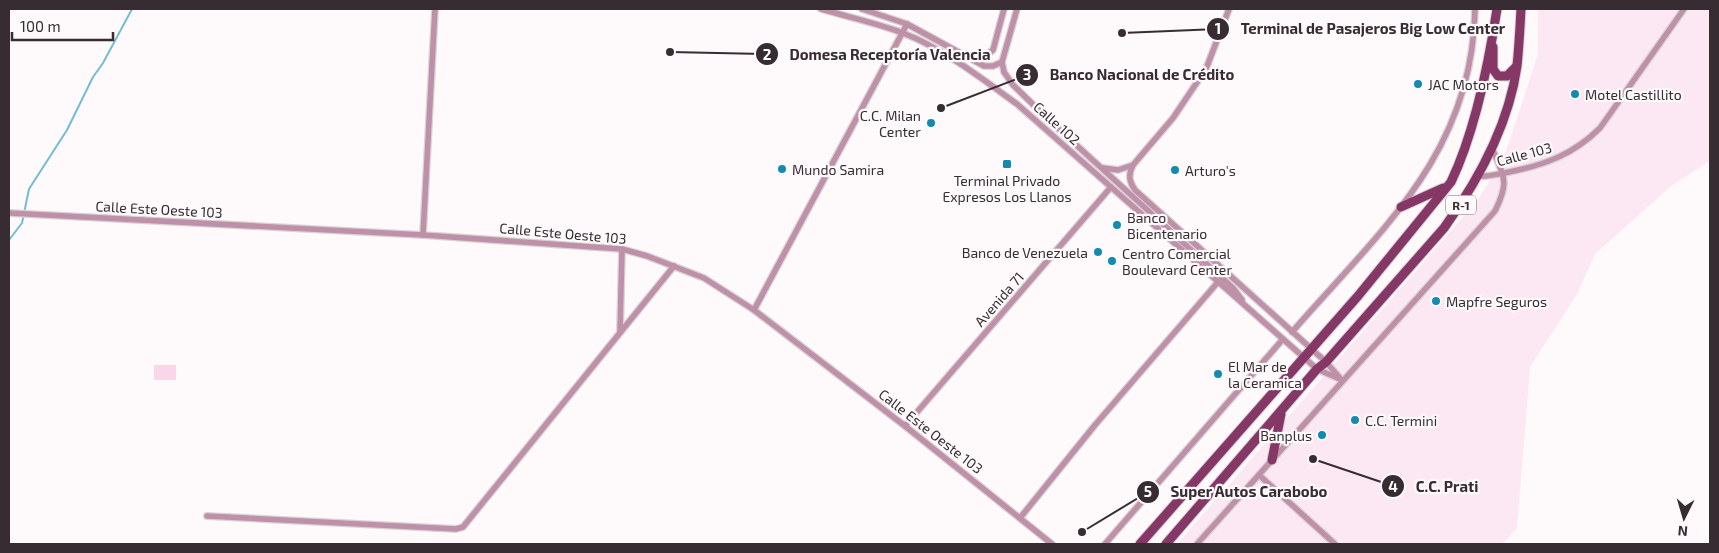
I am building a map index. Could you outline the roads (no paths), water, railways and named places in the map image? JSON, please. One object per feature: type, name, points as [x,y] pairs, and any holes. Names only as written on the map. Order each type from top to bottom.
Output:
[{"type":"main road","name":"R-1","points":[[1140,544],[1303,356],[1312,349],[1451,182],[1459,166],[1477,106],[1497,9]]},
{"type":"main road","name":"R-1","points":[[1166,544],[1444,228],[1461,205],[1492,148],[1517,67],[1521,9]]},
{"type":"main road","points":[[1492,40],[1495,72],[1498,76],[1507,76],[1517,67]]},
{"type":"main road","points":[[1401,207],[1435,193],[1451,182]]},
{"type":"main road","points":[[1272,460],[1282,413]]},
{"type":"street","points":[[423,235],[435,9]]},
{"type":"street","name":"Calle 102","points":[[821,9],[902,33],[940,51],[1017,104],[1318,369],[1342,380]]},
{"type":"street","points":[[862,9],[907,24],[984,66],[993,66],[1002,62],[1017,9]]},
{"type":"street","points":[[972,58],[984,57],[993,50],[1004,9]]},
{"type":"street","points":[[1229,9],[1217,44],[1201,77],[1173,118],[1133,165],[1129,173],[1130,181],[1135,190],[1312,349],[1342,380]]},
{"type":"street","points":[[1292,332],[1401,207],[1436,156],[1453,120],[1471,60],[1474,9]]},
{"type":"street","name":"Calle 103","points":[[1478,176],[1502,173],[1563,156],[1588,140],[1600,128],[1684,9]]},
{"type":"street","points":[[754,310],[907,24]]},
{"type":"street","name":"Calle 102","points":[[1002,62],[1004,72],[1014,85],[1233,288],[1246,305]]},
{"type":"street","points":[[1197,544],[1495,211],[1504,194],[1502,173],[1492,148]]},
{"type":"street","points":[[1101,167],[1118,170],[1133,165]]},
{"type":"street","name":"Avenida 71","points":[[905,426],[1111,187]]},
{"type":"street","name":"Calle Este Oeste 103","points":[[9,213],[423,235],[622,249],[704,278],[754,310],[905,426],[1052,544]]},
{"type":"street","points":[[620,332],[622,249]]},
{"type":"street","points":[[207,516],[456,530],[463,528],[674,266]]},
{"type":"street","points":[[1020,518],[1095,424],[1218,282]]},
{"type":"street","points":[[1105,544],[1283,339]]},
{"type":"street","points":[[1258,475],[1335,544]]},
{"type":"waterway","points":[[9,240],[22,223],[29,189],[67,130],[93,77],[103,63],[132,9]]},
{"type":"place","name":"Terminal de Pasajeros Big Low Center","points":[[1122,33]]},
{"type":"place","name":"Domesa Receptoría Valencia","points":[[670,52]]},
{"type":"place","name":"JAC Motors","points":[[1418,84]]},
{"type":"place","name":"Motel Castillito","points":[[1575,94]]},
{"type":"place","name":"Banco Nacional de Crédito","points":[[941,108]]},
{"type":"place","name":"C.C. Milan Center","points":[[931,123]]},
{"type":"place","name":"Terminal Privado Expresos Los Llanos","points":[[1007,164]]},
{"type":"place","name":"Mundo Samira","points":[[782,169]]},
{"type":"place","name":"Arturo's","points":[[1175,170]]},
{"type":"place","name":"Banco Bicentenario","points":[[1117,225]]},
{"type":"place","name":"Banco de Venezuela","points":[[1098,252]]},
{"type":"place","name":"Centro Comercial Boulevard Center","points":[[1112,261]]},
{"type":"place","name":"Mapfre Seguros","points":[[1436,301]]},
{"type":"place","name":"El Mar de la Ceramica","points":[[1218,374]]},
{"type":"place","name":"C.C. Termini","points":[[1355,420]]},
{"type":"place","name":"Banplus","points":[[1322,435]]},
{"type":"place","name":"C.C. Prati","points":[[1313,459]]},
{"type":"place","name":"Super Autos Carabobo","points":[[1082,532]]}]
